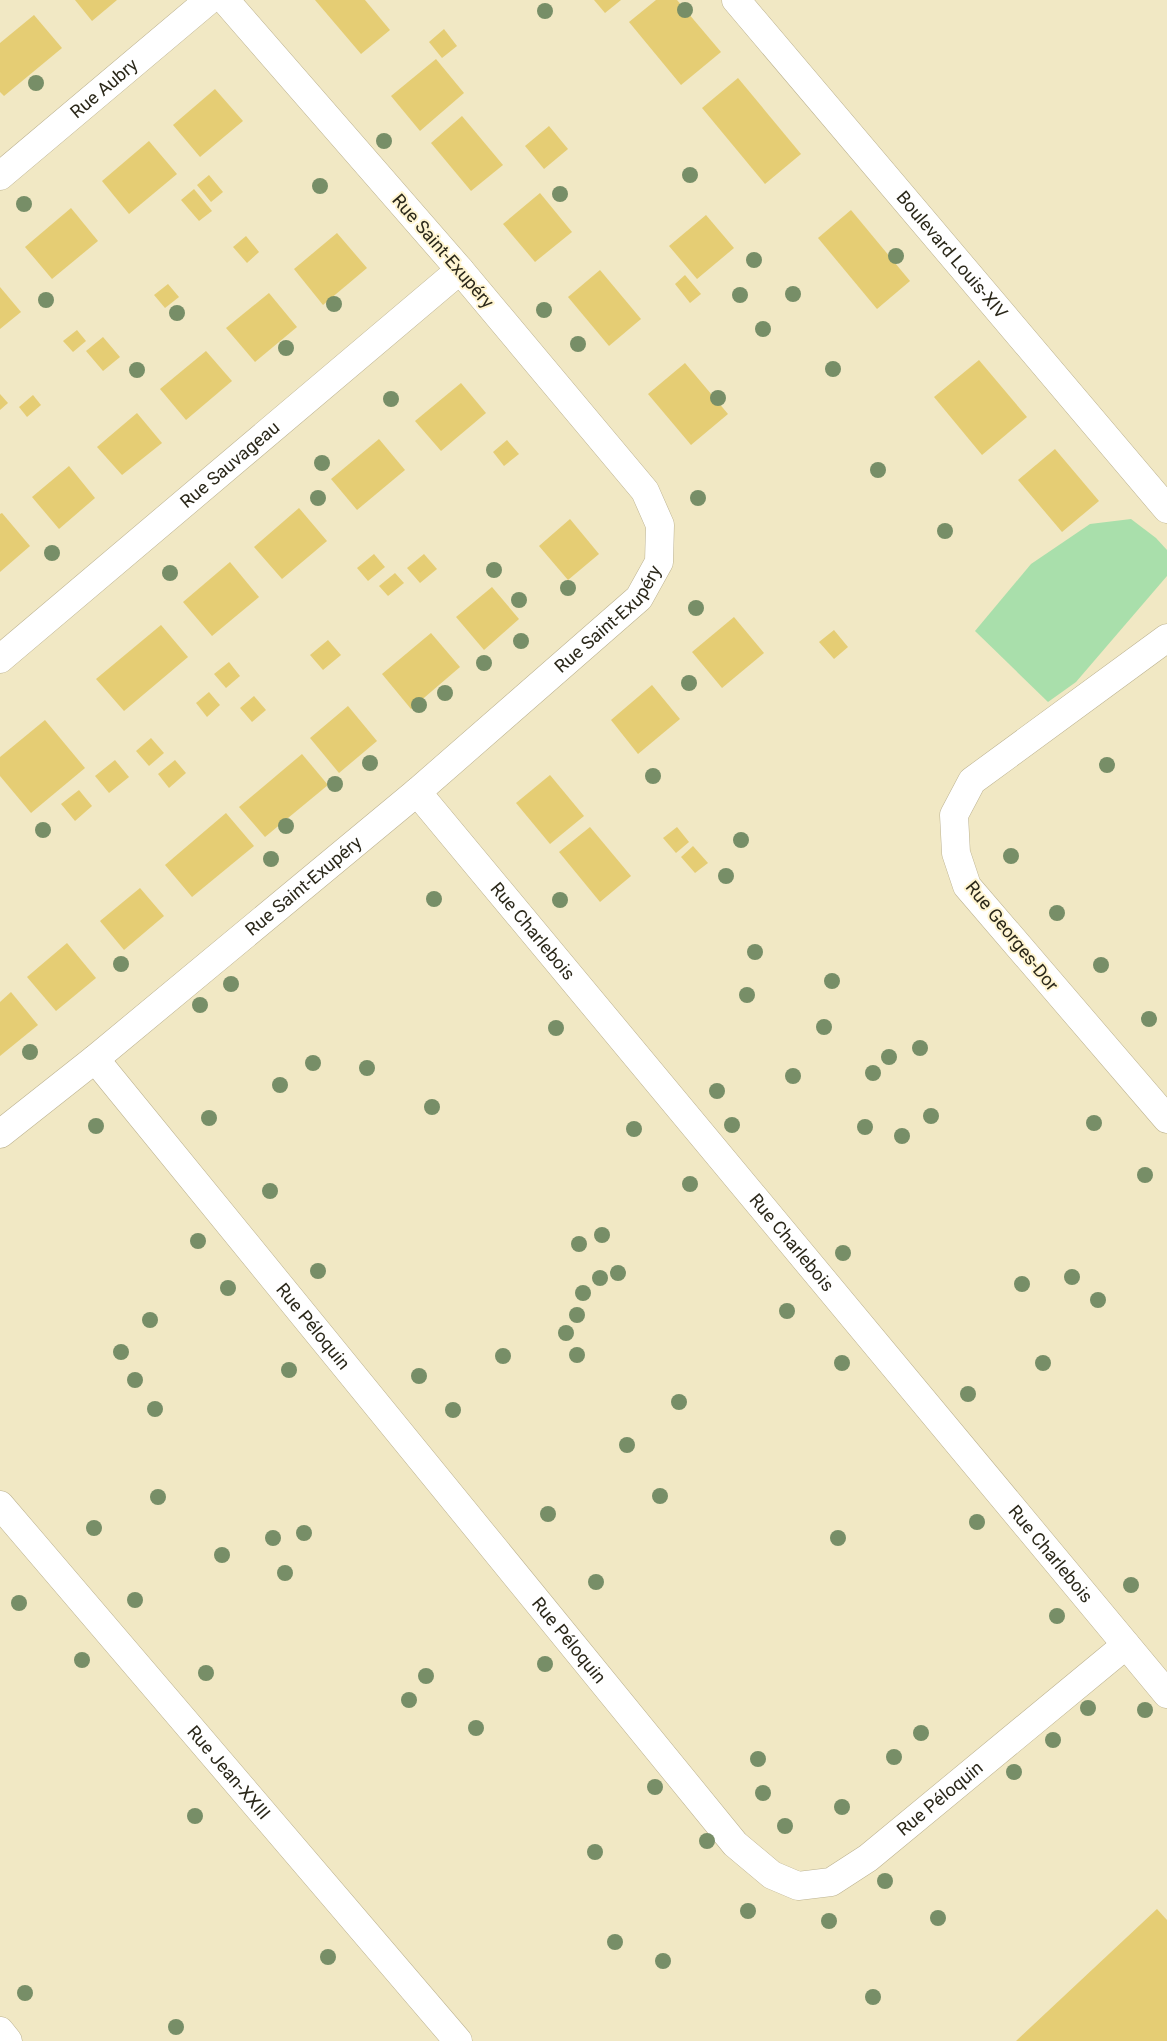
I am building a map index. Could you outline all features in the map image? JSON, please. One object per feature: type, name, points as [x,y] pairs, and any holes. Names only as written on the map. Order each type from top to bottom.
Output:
[{"type":"street","name":"Rue Aubry","points":[[0,176],[209,0]]},
{"type":"street","name":"Rue Saint-Exupéry","points":[[0,1134],[96,1059],[417,792],[639,598],[659,562],[660,525],[645,491],[460,270],[225,0]]},
{"type":"street","name":"Boulevard Louis-XIV","points":[[736,0],[1167,509]]},
{"type":"street","name":"Rue Sauvageau","points":[[0,659],[460,270]]},
{"type":"street","name":"Rue Georges-Dor","points":[[1167,638],[972,781],[954,815],[956,853],[967,886],[1167,1119]]},
{"type":"street","name":"Rue Charlebois","points":[[417,792],[1167,1694]]},
{"type":"street","name":"Rue Péloquin","points":[[96,1059],[735,1844],[772,1875],[798,1886],[831,1882],[868,1858],[1126,1645]]},
{"type":"street","name":"Rue Jean-XXIII","points":[[0,1505],[458,2041]]},
{"type":"street","points":[[0,2031],[8,2041]]},
{"type":"green space","points":[[1131,519],[1156,538],[1167,550],[1167,576],[1076,682],[1048,702],[975,631],[1031,564],[1090,524]]},
{"type":"building","points":[[75,0],[117,0],[92,21]]},
{"type":"building","points":[[315,0],[365,0],[390,30],[361,54]]},
{"type":"building","points":[[594,0],[621,0],[605,13]]},
{"type":"building","points":[[656,0],[677,0],[721,52],[681,85],[629,22]]},
{"type":"building","points":[[34,15],[62,48],[4,96],[0,92],[0,43]]},
{"type":"building","points":[[444,29],[457,46],[442,58],[429,42]]},
{"type":"building","points":[[436,59],[464,93],[420,131],[391,96]]},
{"type":"building","points":[[738,78],[801,154],[765,184],[702,108]]},
{"type":"building","points":[[215,89],[243,121],[200,157],[173,125]]},
{"type":"building","points":[[462,116],[503,165],[471,191],[431,143]]},
{"type":"building","points":[[549,126],[568,149],[544,169],[525,146]]},
{"type":"building","points":[[149,141],[177,174],[129,214],[102,181]]},
{"type":"building","points":[[209,175],[223,192],[211,202],[197,185]]},
{"type":"building","points":[[194,189],[212,211],[199,221],[181,200]]},
{"type":"building","points":[[540,193],[572,232],[535,262],[503,224]]},
{"type":"building","points":[[71,208],[98,241],[52,279],[25,247]]},
{"type":"building","points":[[851,210],[910,281],[877,309],[818,238]]},
{"type":"building","points":[[706,215],[734,248],[697,279],[669,246]]},
{"type":"building","points":[[337,233],[367,268],[323,305],[294,269]]},
{"type":"building","points":[[246,236],[259,252],[247,263],[233,247]]},
{"type":"building","points":[[600,270],[641,319],[609,346],[568,297]]},
{"type":"building","points":[[685,275],[701,294],[690,303],[675,284]]},
{"type":"building","points":[[168,284],[179,297],[165,308],[154,295]]},
{"type":"building","points":[[0,287],[21,312],[0,329]]},
{"type":"building","points":[[269,293],[297,327],[255,362],[226,328]]},
{"type":"building","points":[[77,330],[86,341],[73,352],[63,341]]},
{"type":"building","points":[[103,337],[120,357],[103,371],[86,351]]},
{"type":"building","points":[[206,351],[232,381],[186,420],[160,389]]},
{"type":"building","points":[[979,360],[1027,417],[982,455],[934,397]]},
{"type":"building","points":[[685,363],[728,414],[691,445],[648,394]]},
{"type":"building","points":[[461,383],[486,413],[441,451],[415,421]]},
{"type":"building","points":[[0,394],[8,403],[0,410]]},
{"type":"building","points":[[33,395],[41,405],[27,417],[19,407]]},
{"type":"building","points":[[137,413],[162,443],[122,475],[97,447]]},
{"type":"building","points":[[379,439],[405,470],[357,510],[331,479]]},
{"type":"building","points":[[507,440],[519,454],[504,466],[493,452]]},
{"type":"building","points":[[1055,449],[1099,501],[1062,532],[1018,480]]},
{"type":"building","points":[[69,466],[95,498],[59,529],[32,497]]},
{"type":"building","points":[[299,508],[327,541],[282,579],[254,547]]},
{"type":"building","points":[[2,513],[30,546],[0,572],[0,514]]},
{"type":"building","points":[[570,519],[599,554],[568,580],[539,546]]},
{"type":"building","points":[[374,554],[385,567],[368,581],[357,568]]},
{"type":"building","points":[[424,554],[437,569],[420,583],[407,568]]},
{"type":"building","points":[[230,562],[259,597],[212,636],[183,602]]},
{"type":"building","points":[[395,573],[404,583],[388,596],[379,586]]},
{"type":"building","points":[[492,587],[519,619],[484,650],[456,617]]},
{"type":"building","points":[[734,617],[764,653],[722,688],[692,652]]},
{"type":"building","points":[[161,625],[188,657],[124,711],[96,679]]},
{"type":"building","points":[[834,630],[848,647],[834,659],[819,642]]},
{"type":"building","points":[[431,633],[460,667],[411,709],[382,674]]},
{"type":"building","points":[[328,640],[341,655],[323,670],[310,655]]},
{"type":"building","points":[[229,662],[240,676],[226,688],[214,674]]},
{"type":"building","points":[[652,685],[680,719],[638,754],[611,720]]},
{"type":"building","points":[[209,692],[220,705],[207,717],[196,703]]},
{"type":"building","points":[[254,696],[266,710],[252,722],[240,708]]},
{"type":"building","points":[[348,706],[377,741],[339,773],[310,738]]},
{"type":"building","points":[[45,720],[85,768],[31,813],[0,776],[0,757]]},
{"type":"building","points":[[151,738],[164,753],[149,766],[136,751]]},
{"type":"building","points":[[302,754],[328,785],[265,837],[239,807]]},
{"type":"building","points":[[115,760],[129,777],[109,793],[95,776]]},
{"type":"building","points":[[175,760],[186,773],[169,788],[158,774]]},
{"type":"building","points":[[550,775],[584,816],[550,844],[516,803]]},
{"type":"building","points":[[79,790],[92,806],[75,821],[61,804]]},
{"type":"building","points":[[226,813],[254,846],[192,897],[165,865]]},
{"type":"building","points":[[590,827],[631,876],[600,902],[559,852]]},
{"type":"building","points":[[677,827],[689,842],[676,853],[663,838]]},
{"type":"building","points":[[693,846],[708,863],[695,873],[681,857]]},
{"type":"building","points":[[140,888],[164,916],[124,950],[100,921]]},
{"type":"building","points":[[67,943],[96,978],[56,1011],[27,977]]},
{"type":"building","points":[[11,992],[38,1025],[0,1056],[0,1002]]},
{"type":"building","points":[[1157,1909],[1167,1920],[1167,2041],[1016,2041]]}]
